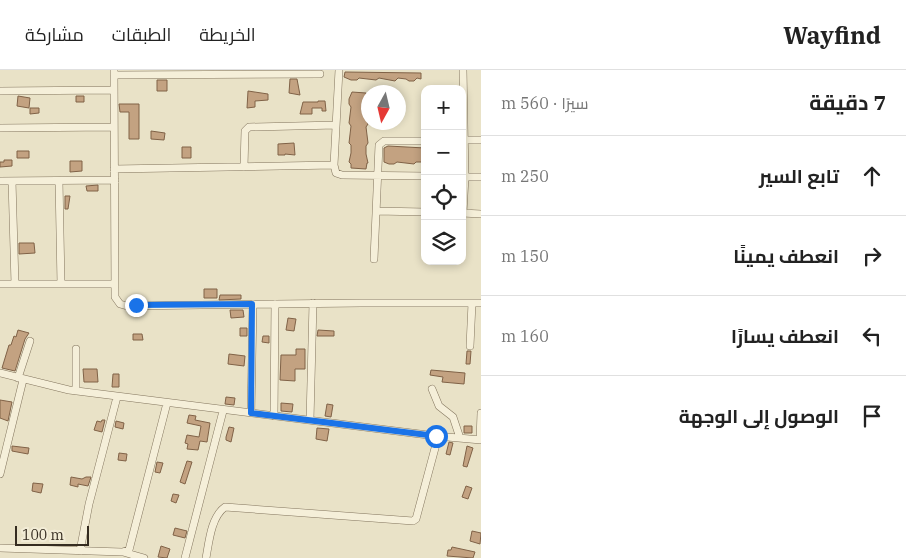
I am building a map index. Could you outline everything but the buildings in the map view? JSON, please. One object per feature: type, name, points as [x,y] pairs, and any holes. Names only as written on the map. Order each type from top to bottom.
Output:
[{"type":"street","points":[[339,70],[334,165],[336,172],[342,175],[421,176]]},
{"type":"street","points":[[463,70],[463,130]]},
{"type":"street","points":[[320,74],[114,72],[114,284],[117,302],[123,305],[481,303]]},
{"type":"street","points":[[0,91],[114,90]]},
{"type":"street","points":[[244,167],[245,130],[249,127],[336,125]]},
{"type":"street","points":[[0,128],[114,127]]},
{"type":"street","points":[[466,140],[481,140]]},
{"type":"street","points":[[374,259],[378,148],[380,143],[384,141],[421,141]]},
{"type":"street","points":[[114,169],[334,165]]},
{"type":"street","points":[[466,177],[481,177]]},
{"type":"street","points":[[0,181],[115,180]]},
{"type":"street","points":[[12,181],[15,284]]},
{"type":"street","points":[[59,181],[60,284]]},
{"type":"street","points":[[376,211],[421,212]]},
{"type":"street","points":[[466,213],[481,214]]},
{"type":"street","points":[[1,285],[114,284]]},
{"type":"street","points":[[310,420],[313,303]]},
{"type":"street","points":[[470,346],[472,303]]},
{"type":"street","points":[[251,413],[252,304]]},
{"type":"street","points":[[274,416],[275,304]]},
{"type":"street","points":[[0,474],[30,340]]},
{"type":"street","points":[[76,349],[76,391]]},
{"type":"street","points":[[0,373],[76,391],[117,397],[438,437],[480,440],[481,413]]},
{"type":"street","points":[[432,389],[439,406],[453,416],[460,438]]},
{"type":"street","points":[[83,553],[89,504],[117,397]]},
{"type":"street","points":[[122,552],[128,550],[131,546],[167,403]]},
{"type":"street","points":[[185,558],[223,411]]},
{"type":"street","points":[[206,558],[216,520],[222,508],[225,507],[414,521],[438,437]]},
{"type":"street","points":[[0,548],[83,553],[122,552],[144,558]]},
{"type":"route","points":[[136,305],[252,304],[251,413],[436,436]]}]
